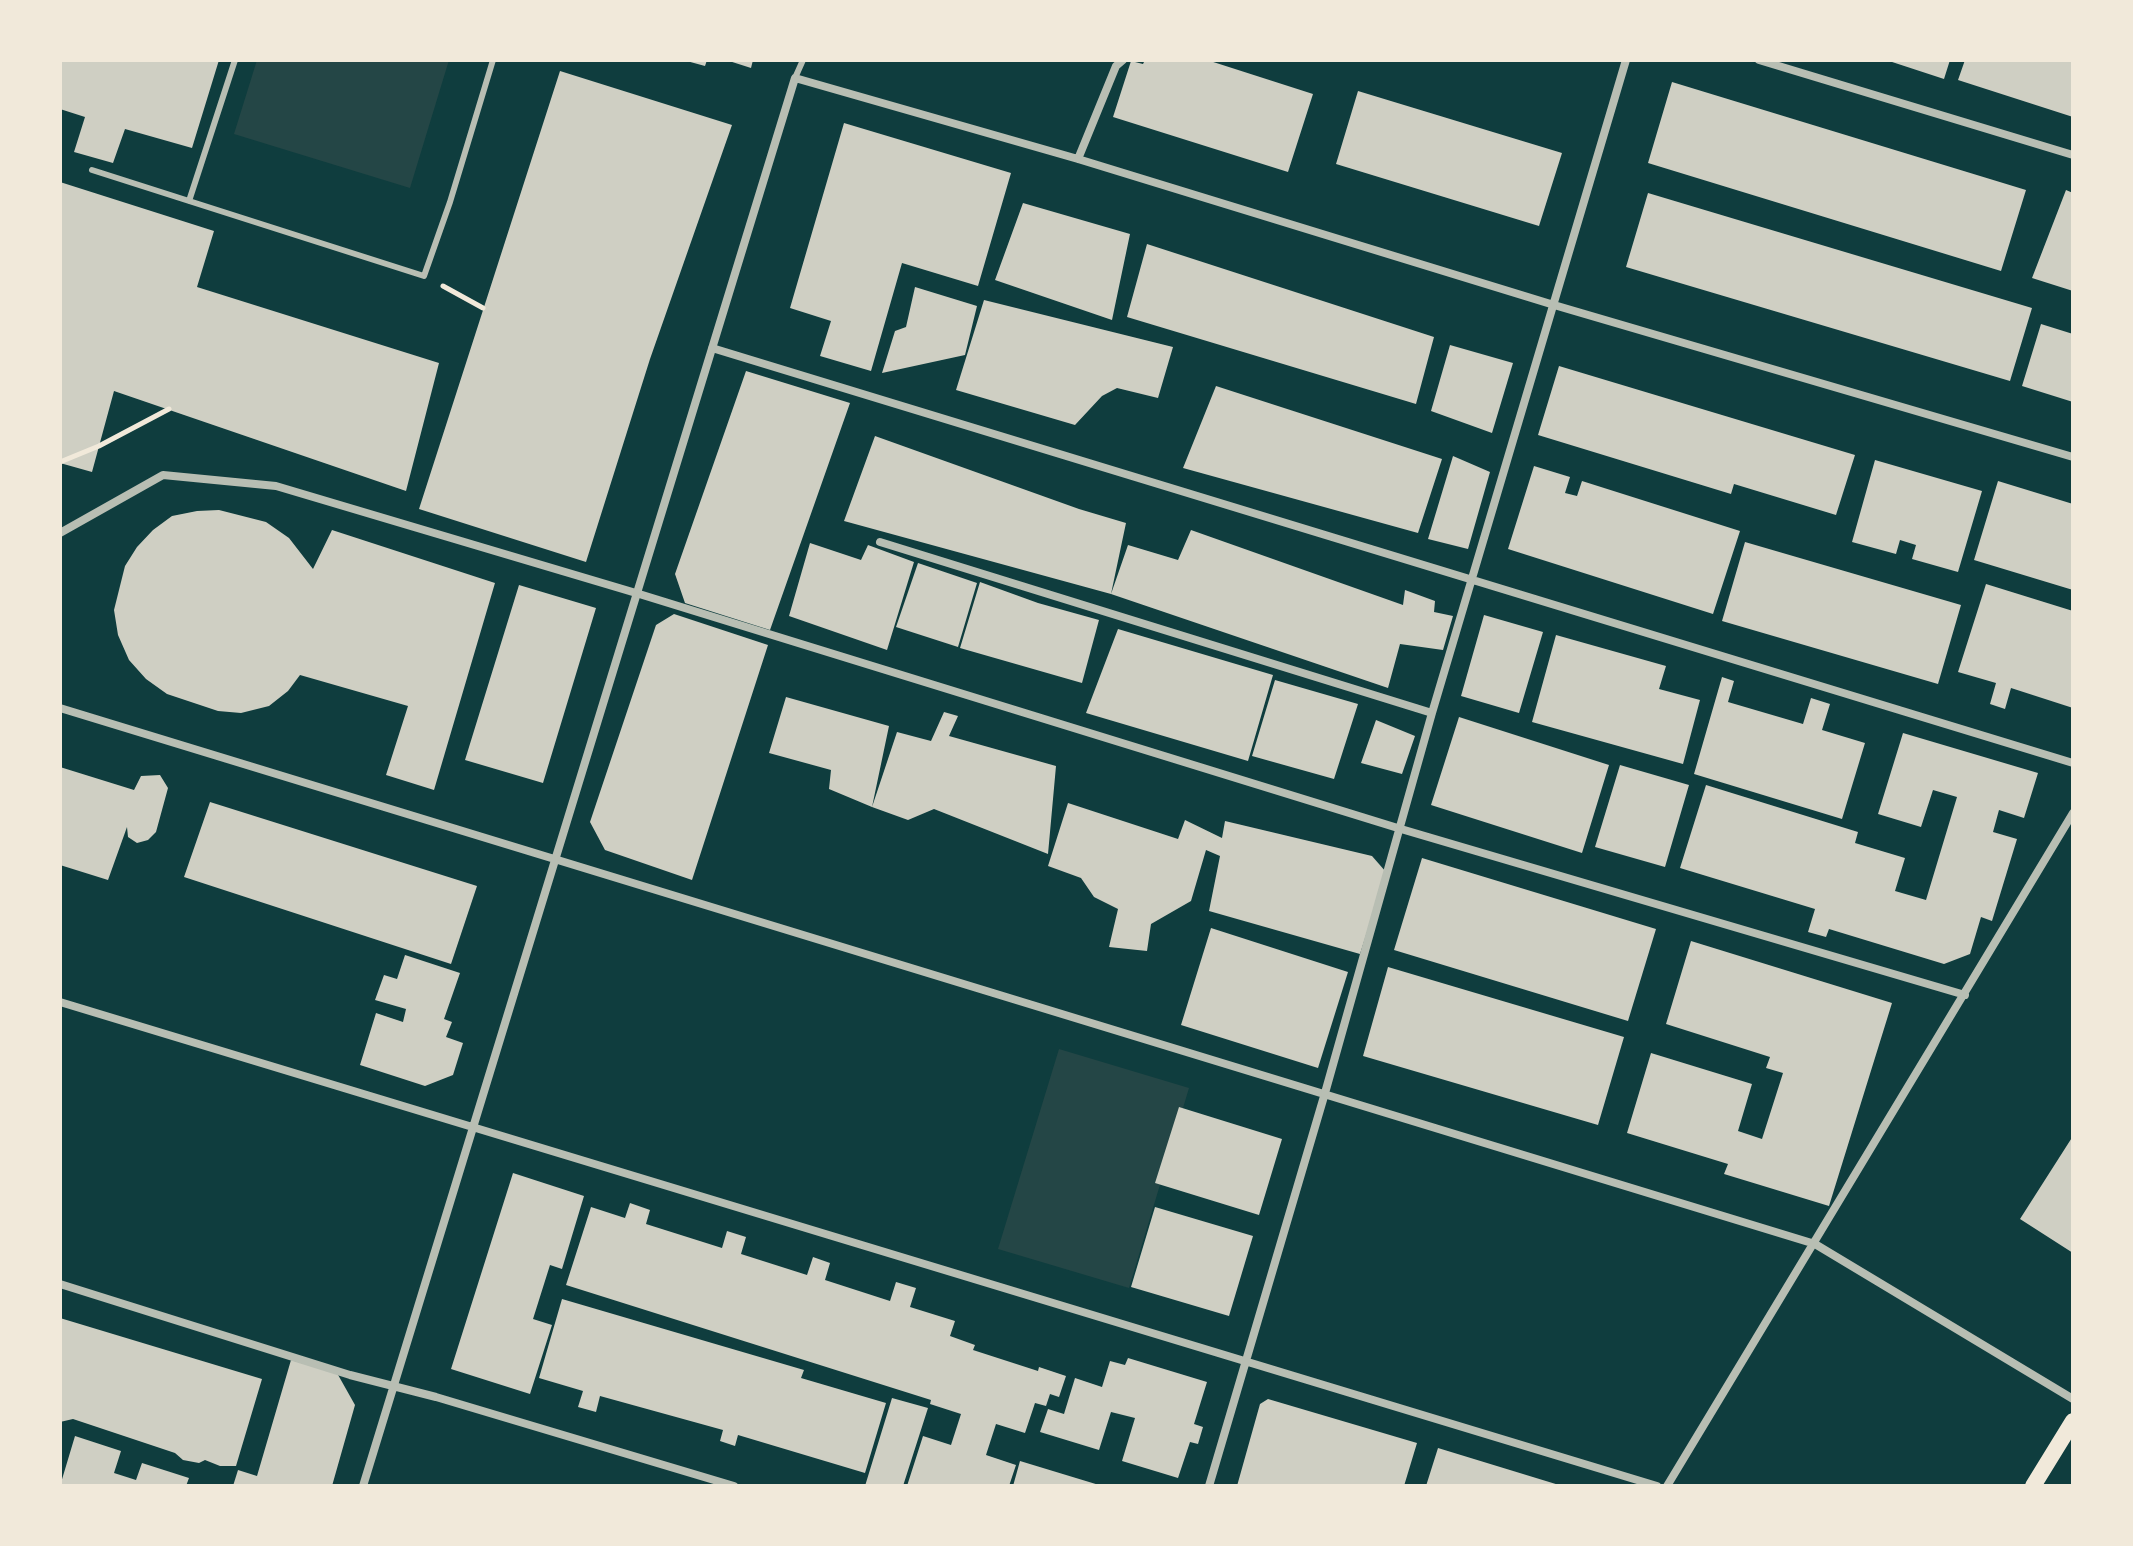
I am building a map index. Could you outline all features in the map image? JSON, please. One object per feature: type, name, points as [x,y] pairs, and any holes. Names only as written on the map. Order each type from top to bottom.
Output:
[{"type":"main road","points":[[2033,1486],[2073,1421]]},
{"type":"street","points":[[1078,159],[1116,66],[1123,60]]},
{"type":"street","points":[[1209,1486],[1325,1093],[1432,713],[1626,60]]},
{"type":"street","points":[[1759,60],[2073,155]]},
{"type":"street","points":[[363,1486],[795,78],[1078,159],[1554,305],[2073,457]]},
{"type":"street","points":[[712,348],[2073,763]]},
{"type":"street","points":[[60,533],[163,475],[276,486],[636,593],[1401,829],[1965,995]]},
{"type":"street","points":[[880,542],[1432,713]]},
{"type":"street","points":[[60,708],[1815,1244],[2073,1399]]},
{"type":"street","points":[[1667,1486],[2073,813]]},
{"type":"street","points":[[60,1002],[1657,1486]]},
{"type":"street","points":[[60,1284],[734,1486]]},
{"type":"lane","points":[[189,201],[235,60]]},
{"type":"lane","points":[[92,170],[424,276],[493,60]]},
{"type":"lane","points":[[795,78],[803,60]]},
{"type":"path","points":[[424,276],[483,308]]},
{"type":"path","points":[[60,462],[99,446],[169,409]]},
{"type":"shaded area","points":[[257,60],[449,60],[410,188],[234,134]]},
{"type":"shaded area","points":[[1059,1049],[1189,1088],[1129,1288],[998,1249]]},
{"type":"building","points":[[60,60],[219,60],[192,148],[125,129],[113,163],[74,152],[85,117],[60,109]]},
{"type":"building","points":[[683,60],[707,60],[705,66]]},
{"type":"building","points":[[726,60],[753,60],[751,68]]},
{"type":"building","points":[[1145,60],[1207,60],[1313,94],[1288,172],[1113,117],[1131,61],[1143,64]]},
{"type":"building","points":[[1886,60],[1950,60],[1944,79]]},
{"type":"building","points":[[1965,60],[2073,60],[2073,117],[1958,80]]},
{"type":"building","points":[[560,71],[732,125],[650,359],[586,562],[419,509]]},
{"type":"building","points":[[1672,82],[2026,190],[2001,271],[1648,163]]},
{"type":"building","points":[[1358,91],[1562,153],[1539,226],[1336,164]]},
{"type":"building","points":[[844,123],[1011,173],[978,286],[902,263],[871,371],[820,356],[831,321],[790,308]]},
{"type":"building","points":[[60,182],[214,231],[197,287],[439,363],[406,491],[114,391],[92,472],[60,463]]},
{"type":"building","points":[[2066,190],[2073,193],[2073,291],[2032,278]]},
{"type":"building","points":[[1648,193],[2032,308],[2010,381],[1626,267]]},
{"type":"building","points":[[1023,203],[1130,234],[1112,320],[995,280]]},
{"type":"building","points":[[1147,244],[1434,337],[1416,404],[1127,317]]},
{"type":"building","points":[[915,287],[977,306],[965,355],[882,373],[895,331],[906,327]]},
{"type":"building","points":[[984,300],[1173,347],[1158,398],[1117,388],[1102,396],[1075,425],[956,390]]},
{"type":"building","points":[[2041,324],[2073,334],[2073,402],[2022,386]]},
{"type":"building","points":[[1450,345],[1513,363],[1492,433],[1431,411]]},
{"type":"building","points":[[1559,366],[1855,455],[1836,515],[1734,484],[1731,494],[1538,435]]},
{"type":"building","points":[[746,371],[850,403],[770,630],[685,603],[675,574]]},
{"type":"building","points":[[1216,386],[1442,459],[1418,533],[1183,468]]},
{"type":"building","points":[[875,436],[1126,523],[1111,594],[844,521]]},
{"type":"building","points":[[1453,456],[1490,472],[1468,549],[1428,539]]},
{"type":"building","points":[[1875,460],[1982,491],[1958,572],[1912,559],[1916,545],[1900,540],[1896,554],[1852,542]]},
{"type":"building","points":[[1534,466],[1570,477],[1565,493],[1577,496],[1582,481],[1740,531],[1713,614],[1508,549]]},
{"type":"building","points":[[1998,481],[2073,504],[2073,590],[1974,560]]},
{"type":"building","points":[[219,510],[266,522],[289,538],[313,569],[332,530],[495,583],[434,790],[386,775],[408,706],[300,675],[288,691],[269,706],[241,713],[218,711],[167,694],[146,679],[129,660],[118,635],[114,610],[125,566],[137,547],[172,516]]},
{"type":"building","points":[[1191,530],[1403,605],[1405,590],[1435,601],[1434,612],[1453,616],[1443,650],[1400,644],[1388,688],[1111,594],[1128,545],[1178,560]]},
{"type":"building","points":[[1745,542],[1961,605],[1938,684],[1722,621]]},
{"type":"building","points":[[810,543],[861,560],[868,545],[914,562],[887,650],[789,616]]},
{"type":"building","points":[[918,563],[977,583],[958,647],[896,627]]},
{"type":"building","points":[[980,582],[1099,620],[1082,683],[960,648]]},
{"type":"building","points":[[1986,584],[2073,611],[2073,708],[2011,688],[2005,709],[1990,704],[1996,683],[1958,672]]},
{"type":"building","points":[[519,585],[596,608],[543,783],[465,760]]},
{"type":"building","points":[[674,614],[768,645],[692,880],[605,850],[590,822],[656,625]]},
{"type":"building","points":[[1484,615],[1543,632],[1519,713],[1461,696]]},
{"type":"building","points":[[1118,629],[1273,675],[1248,761],[1086,713]]},
{"type":"building","points":[[1556,635],[1666,666],[1659,689],[1700,700],[1683,764],[1532,722]]},
{"type":"building","points":[[1722,677],[1734,681],[1728,702],[1803,724],[1811,698],[1830,704],[1822,730],[1865,743],[1842,819],[1694,774]]},
{"type":"building","points":[[1275,680],[1358,704],[1334,779],[1252,756]]},
{"type":"building","points":[[786,697],[889,726],[872,807],[829,789],[831,770],[769,753]]},
{"type":"building","points":[[944,712],[958,716],[949,736],[1056,766],[1048,854],[934,809],[908,820],[872,807],[897,732],[931,741]]},
{"type":"building","points":[[1459,717],[1609,765],[1582,853],[1431,805]]},
{"type":"building","points":[[1376,720],[1415,736],[1402,774],[1361,763]]},
{"type":"building","points":[[1903,733],[2038,773],[2024,818],[1999,810],[1993,832],[2017,839],[1992,921],[1981,917],[1970,954],[1944,964],[1829,929],[1826,937],[1808,932],[1815,909],[1680,868],[1706,785],[1858,832],[1855,843],[1905,858],[1895,891],[1926,900],[1957,797],[1933,790],[1921,827],[1878,814]]},
{"type":"building","points":[[1620,765],[1689,785],[1665,867],[1595,847]]},
{"type":"building","points":[[60,767],[134,790],[141,776],[160,775],[168,788],[156,832],[148,840],[137,843],[128,837],[127,827],[108,880],[60,865]]},
{"type":"building","points":[[210,802],[477,886],[451,964],[184,877]]},
{"type":"building","points":[[1068,803],[1178,839],[1185,820],[1222,838],[1225,821],[1372,856],[1386,872],[1360,954],[1209,911],[1220,856],[1206,850],[1191,901],[1151,924],[1147,951],[1109,947],[1118,909],[1094,897],[1081,878],[1048,866]]},
{"type":"building","points":[[1422,858],[1656,929],[1628,1021],[1394,950]]},
{"type":"building","points":[[1211,928],[1348,972],[1318,1068],[1181,1025]]},
{"type":"building","points":[[1691,941],[1892,1003],[1829,1206],[1724,1174],[1728,1164],[1627,1133],[1651,1053],[1752,1084],[1738,1131],[1762,1139],[1783,1073],[1766,1068],[1770,1057],[1666,1024]]},
{"type":"building","points":[[405,955],[460,973],[444,1019],[452,1022],[446,1037],[463,1043],[453,1075],[425,1086],[360,1065],[376,1013],[403,1022],[406,1009],[375,1000],[384,975],[397,979]]},
{"type":"building","points":[[1388,967],[1624,1037],[1598,1125],[1363,1056]]},
{"type":"building","points":[[1179,1107],[1282,1139],[1259,1215],[1155,1183]]},
{"type":"building","points":[[2073,1136],[2073,1253],[2020,1219]]},
{"type":"building","points":[[513,1173],[584,1196],[562,1269],[550,1265],[533,1319],[552,1325],[530,1394],[451,1369]]},
{"type":"building","points":[[630,1203],[650,1210],[646,1224],[722,1248],[727,1231],[746,1237],[741,1254],[807,1275],[813,1257],[830,1263],[825,1280],[890,1301],[896,1282],[916,1288],[910,1307],[955,1321],[950,1336],[975,1345],[973,1350],[1038,1371],[1039,1367],[1066,1376],[1059,1397],[1050,1394],[1046,1406],[1035,1403],[1025,1433],[996,1424],[986,1455],[1016,1465],[1009,1486],[907,1486],[923,1436],[951,1445],[961,1414],[930,1404],[931,1400],[566,1285],[591,1207],[625,1218]]},
{"type":"building","points":[[1155,1207],[1253,1236],[1229,1316],[1131,1287]]},
{"type":"building","points":[[562,1299],[804,1370],[801,1378],[886,1403],[865,1473],[738,1435],[735,1446],[720,1441],[723,1430],[600,1396],[596,1412],[578,1407],[583,1391],[539,1378]]},
{"type":"building","points":[[60,1318],[262,1379],[236,1466],[220,1466],[205,1460],[199,1463],[183,1460],[175,1453],[73,1419],[60,1422]]},
{"type":"building","points":[[1128,1358],[1207,1382],[1194,1424],[1203,1427],[1198,1444],[1190,1442],[1178,1478],[1122,1461],[1135,1418],[1111,1412],[1099,1450],[1040,1432],[1048,1409],[1064,1414],[1075,1378],[1102,1387],[1110,1361],[1125,1365]]},
{"type":"building","points":[[291,1360],[337,1373],[355,1405],[332,1486],[233,1486],[238,1470],[257,1476]]},
{"type":"building","points":[[892,1398],[928,1408],[903,1486],[865,1486]]},
{"type":"building","points":[[1268,1399],[1417,1443],[1404,1486],[1237,1486],[1260,1404]]},
{"type":"building","points":[[75,1436],[121,1451],[114,1473],[136,1480],[142,1463],[189,1478],[186,1486],[60,1486]]},
{"type":"building","points":[[1438,1448],[1559,1485],[1559,1486],[1426,1486]]},
{"type":"building","points":[[1020,1461],[1099,1485],[1099,1486],[1013,1486]]}]
